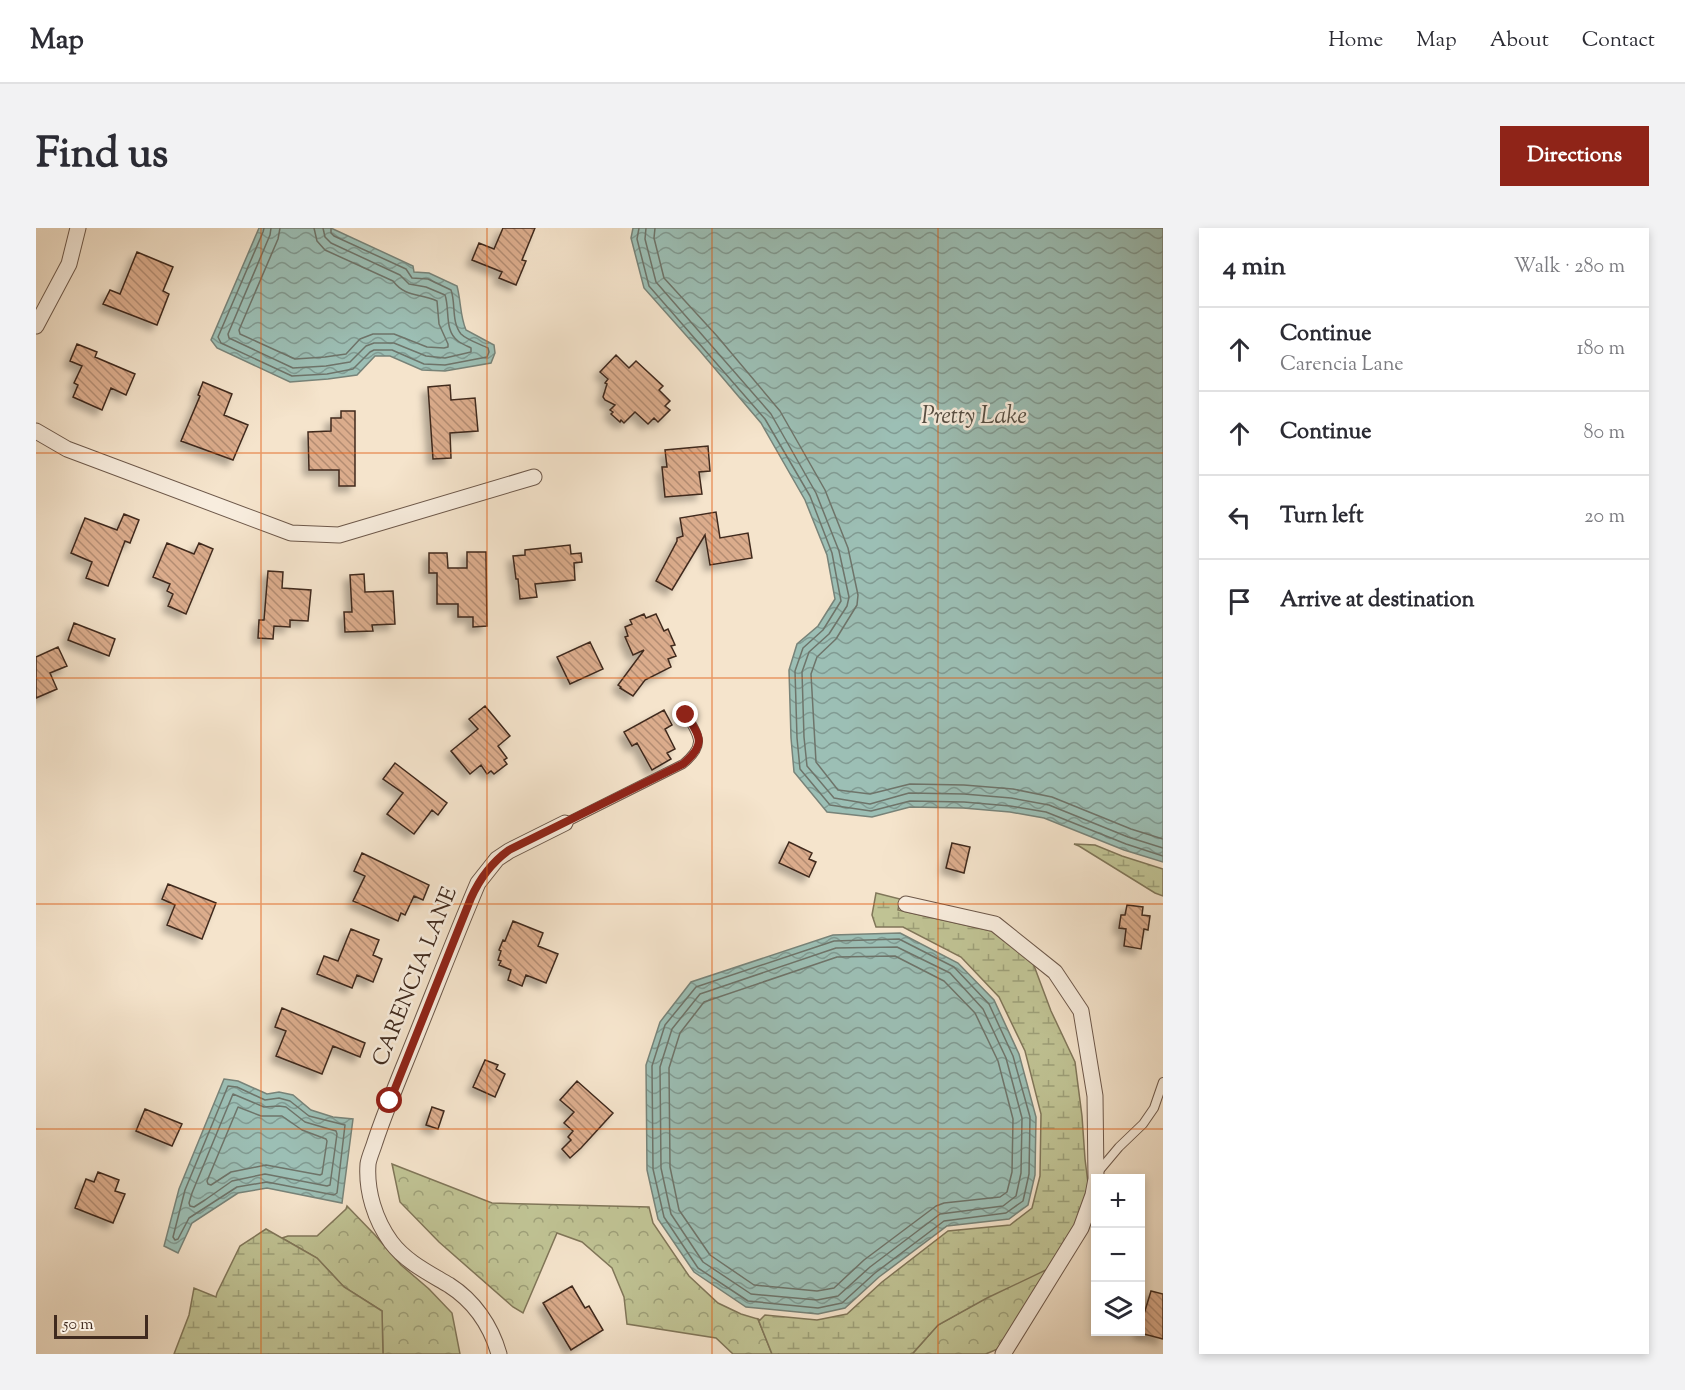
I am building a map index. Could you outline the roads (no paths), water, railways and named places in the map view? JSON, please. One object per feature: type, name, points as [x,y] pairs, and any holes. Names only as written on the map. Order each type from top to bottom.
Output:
[{"type":"street","points":[[36,326],[69,264],[78,228]]},
{"type":"street","points":[[36,431],[67,449],[291,533],[339,535],[534,477]]},
{"type":"street","name":"CARENCIA LANE","points":[[499,1354],[492,1333],[468,1299],[422,1269],[400,1252],[391,1241],[374,1209],[368,1162],[390,1101],[478,883],[497,859],[566,823]]},
{"type":"street","points":[[906,904],[995,924],[1055,972],[1081,1011],[1095,1096],[1096,1174]]},
{"type":"street","points":[[1003,1354],[1081,1228],[1091,1200]]},
{"type":"lane","points":[[566,823],[683,764],[694,755],[699,744],[698,733],[686,715]]},
{"type":"lane","points":[[1099,1174],[1119,1147],[1149,1116],[1163,1082]]},
{"type":"water","points":[[259,228],[331,228],[413,266],[414,272],[429,273],[457,286],[466,330],[494,345],[495,353],[491,363],[445,371],[422,370],[390,356],[375,356],[357,375],[290,382],[217,348],[211,340]]},
{"type":"water","name":"Pretty Lake","points":[[633,228],[1163,228],[1163,862],[1124,850],[1044,818],[1010,812],[910,807],[872,817],[827,812],[794,772],[789,670],[797,644],[818,626],[835,599],[827,555],[805,500],[761,423],[644,288],[631,238]]},
{"type":"water","points":[[900,933],[958,963],[994,1000],[1019,1054],[1036,1117],[1035,1175],[1028,1205],[1009,1219],[947,1226],[879,1277],[845,1308],[818,1314],[746,1307],[694,1272],[658,1219],[647,1170],[646,1065],[660,1022],[691,982],[833,935]]},
{"type":"water","points":[[224,1079],[238,1081],[267,1094],[279,1092],[293,1095],[311,1110],[333,1117],[353,1119],[342,1203],[267,1188],[238,1193],[192,1223],[178,1253],[164,1246],[179,1189]]}]
